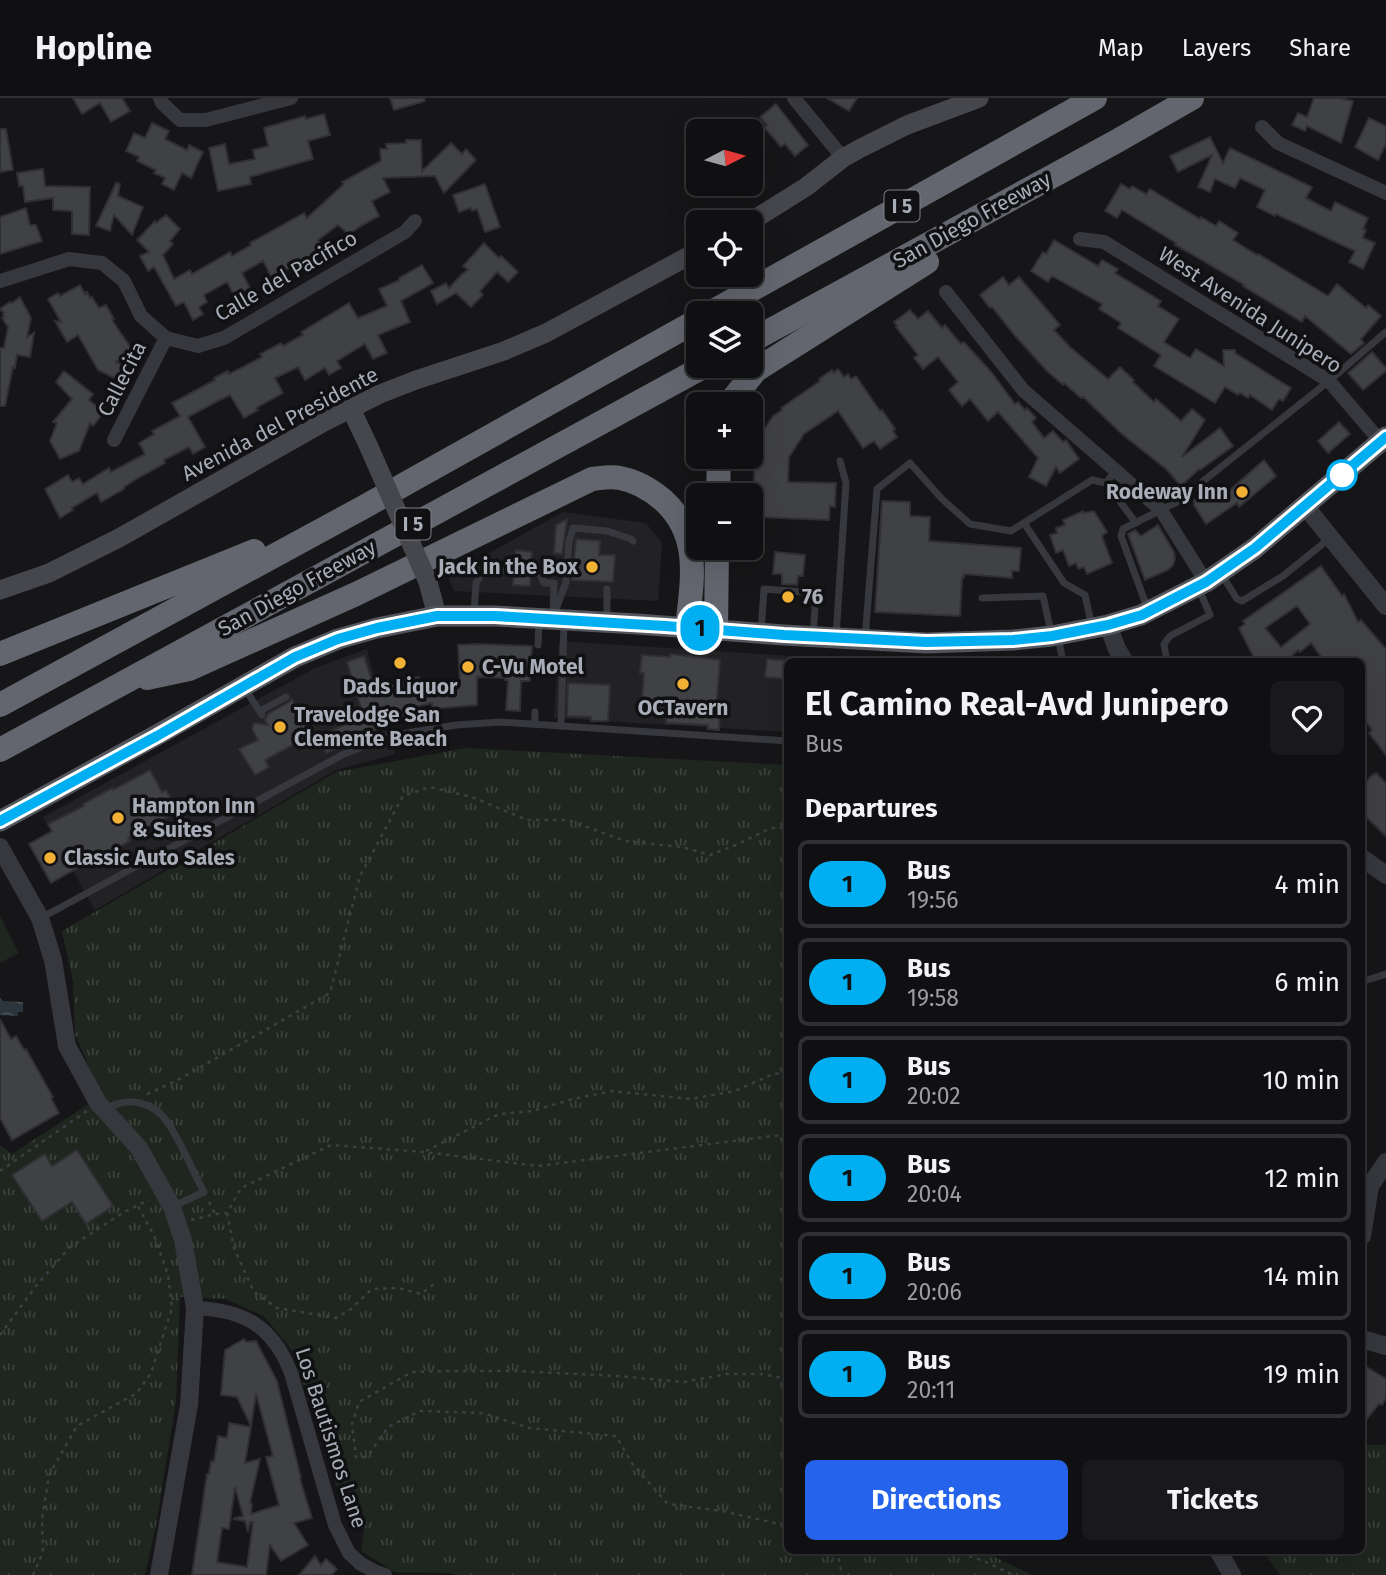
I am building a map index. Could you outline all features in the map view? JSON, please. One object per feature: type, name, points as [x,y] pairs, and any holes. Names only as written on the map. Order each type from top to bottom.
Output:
[{"type":"highway","name":"I 5","points":[[731,301],[1095,98]]},
{"type":"highway","name":"San Diego Freeway","points":[[763,334],[1192,98]]},
{"type":"highway","points":[[1161,115],[1201,98]]},
{"type":"highway","points":[[738,392],[756,370],[1117,141]]},
{"type":"highway","name":"San Diego Freeway","points":[[0,705],[362,508],[686,327]]},
{"type":"highway","name":"San Diego Freeway","points":[[0,750],[686,376]]},
{"type":"highway","points":[[121,683],[189,669],[356,594],[592,479],[619,477],[648,488],[672,509],[684,526],[693,564],[687,628]]},
{"type":"highway","points":[[0,654],[362,508]]},
{"type":"highway","points":[[716,630],[717,560]]},
{"type":"main road","points":[[763,214],[806,187],[843,158],[907,125],[979,98]]},
{"type":"main road","name":"Avenida del Presidente","points":[[0,590],[49,573],[119,538],[380,394],[504,351],[547,333],[686,258]]},
{"type":"main road","points":[[351,409],[428,582],[437,616]]},
{"type":"main road","points":[[0,821],[295,657],[338,639],[437,616],[948,642],[1055,636],[1100,627],[1149,611],[1208,581],[1255,548],[1383,439]]},
{"type":"street","points":[[160,98],[180,120],[206,120],[291,98]]},
{"type":"street","points":[[794,98],[843,158]]},
{"type":"street","points":[[1262,127],[1278,143],[1386,193]]},
{"type":"street","name":"Calle del Pacifico","points":[[166,338],[198,346],[224,338],[405,232],[415,221]]},
{"type":"street","name":"West Avenida Junipero","points":[[1080,240],[1104,242],[1329,381],[1383,439]]},
{"type":"street","points":[[0,281],[69,259],[102,262],[124,281],[141,316],[166,338]]},
{"type":"street","points":[[946,292],[1023,390],[1161,510],[1208,581]]},
{"type":"street","name":"Callecita","points":[[114,440],[166,338]]},
{"type":"street","points":[[1305,506],[1386,606]]},
{"type":"street","points":[[1100,627],[1123,658]]},
{"type":"street","points":[[0,847],[40,918],[53,960],[67,1046],[101,1107],[139,1148],[172,1208],[183,1240],[195,1308],[189,1405],[159,1575]]},
{"type":"street","points":[[1365,860],[1386,875]]},
{"type":"street","points":[[1365,1206],[1370,1186],[1386,1162]]},
{"type":"street","name":"Los Bautismos Lane","points":[[195,1308],[232,1313],[253,1321],[278,1345],[291,1373],[335,1525],[349,1553],[361,1564],[385,1575]]},
{"type":"street","points":[[1365,1340],[1386,1346]]},
{"type":"street","points":[[1220,1554],[1232,1575]]},
{"type":"lane","points":[[1149,611],[1121,536],[1123,529],[1177,502],[1386,332]]},
{"type":"lane","points":[[836,638],[846,483],[840,461]]},
{"type":"lane","points":[[864,639],[877,489],[910,463],[942,499],[970,524],[1012,531],[1092,480],[1106,483],[1136,523]]},
{"type":"lane","points":[[1106,483],[1116,470]]},
{"type":"lane","points":[[1024,523],[1064,583],[1085,596],[1100,627]]},
{"type":"lane","points":[[538,645],[552,620],[566,582],[572,528],[607,531],[633,541]]},
{"type":"lane","points":[[1208,581],[1242,601],[1283,576],[1331,538]]},
{"type":"lane","points":[[474,616],[476,583],[481,575],[515,567]]},
{"type":"lane","points":[[531,569],[538,569],[544,583],[554,583],[552,620],[563,666],[561,726]]},
{"type":"lane","points":[[1166,658],[1164,644],[1170,636],[1210,615],[1208,581]]},
{"type":"lane","points":[[606,623],[607,589]]},
{"type":"lane","points":[[761,633],[764,589],[817,593],[813,637]]},
{"type":"lane","points":[[982,598],[1043,596],[1062,658]]},
{"type":"lane","points":[[244,686],[261,713],[286,697]]},
{"type":"lane","points":[[535,712],[535,724]]},
{"type":"lane","points":[[40,918],[342,755],[389,736],[499,722],[784,741]]},
{"type":"lane","points":[[1365,981],[1386,974]]},
{"type":"lane","points":[[101,1107],[132,1101],[146,1105],[166,1121],[204,1192],[172,1208]]},
{"type":"path","points":[[132,1101],[178,1080],[330,993],[360,876],[403,796],[430,787],[472,797],[527,820],[568,820],[625,841],[682,847],[710,855],[771,828],[784,828]]},
{"type":"path","points":[[424,1152],[499,1114],[532,1111],[612,1091],[690,1099],[735,1091],[773,1074],[784,1073]]},
{"type":"path","points":[[0,1171],[101,1107]]},
{"type":"path","points":[[434,1284],[421,1294],[398,1288],[372,1289],[351,1309],[336,1318],[277,1308],[254,1292],[234,1248],[228,1213],[241,1188],[331,1145],[424,1152],[538,1166],[784,1135]]},
{"type":"path","points":[[204,1192],[215,1214]]},
{"type":"path","points":[[0,1335],[36,1286],[70,1247],[124,1212],[138,1206],[228,1213]]},
{"type":"path","points":[[33,1575],[43,1552],[42,1519],[48,1475],[77,1426],[137,1393],[151,1373],[172,1308],[168,1275],[155,1238],[138,1206]]},
{"type":"path","points":[[784,1378],[761,1374],[727,1374],[684,1382],[514,1371],[412,1372],[359,1402],[352,1424],[356,1457],[367,1457],[388,1427],[420,1411],[483,1413],[529,1428],[616,1436],[633,1465],[668,1504],[722,1511],[784,1525]]},
{"type":"path","points":[[838,1554],[842,1575]]},
{"type":"path","points":[[963,1554],[1013,1575]]},
{"type":"shaded area","points":[[563,512],[646,523],[662,543],[658,601],[454,591],[448,576]]},
{"type":"shaded area","points":[[559,641],[824,658],[784,658],[784,732],[554,718]]},
{"type":"shaded area","points":[[367,649],[395,754],[336,770],[95,910],[43,817],[315,668]]},
{"type":"green space","points":[[466,748],[784,765],[784,1554],[989,1554],[1032,1575],[457,1575],[395,1572],[361,1551],[365,1523],[360,1507],[339,1495],[291,1349],[264,1316],[225,1299],[180,1297],[176,1401],[145,1575],[0,1575],[0,1145],[12,1154],[101,1096],[75,1034],[73,982],[62,931],[336,772]]},
{"type":"green space","points":[[0,916],[19,953],[0,963]]},
{"type":"green space","points":[[1365,1445],[1386,1445],[1386,1575],[1280,1575],[1265,1554],[1365,1554]]},
{"type":"water","points":[[0,998],[3,1001],[23,1002],[23,1012],[18,1012],[18,1016],[0,1015]]},
{"type":"building","points":[[73,98],[122,98],[130,111],[111,122],[100,103],[82,114]]},
{"type":"building","points":[[390,98],[424,98],[425,101],[394,110]]},
{"type":"building","points":[[827,98],[857,98],[849,111]]},
{"type":"building","points":[[1314,98],[1353,101],[1341,143],[1307,126],[1305,131],[1292,125],[1298,113],[1307,117]]},
{"type":"building","points":[[776,104],[808,145],[795,156],[785,144],[781,147],[764,127],[767,125],[760,117]]},
{"type":"building","points":[[324,114],[330,135],[308,141],[313,159],[250,177],[251,184],[218,191],[209,148],[225,144],[229,164],[255,159],[253,150],[268,146],[264,128],[305,116],[306,119]]},
{"type":"building","points":[[1369,118],[1386,126],[1386,144],[1378,160],[1355,147]]},
{"type":"building","points":[[152,123],[169,131],[165,139],[187,150],[189,145],[203,152],[191,178],[182,173],[174,190],[162,184],[165,178],[154,173],[156,170],[137,161],[139,157],[126,151],[134,133],[145,138]]},
{"type":"building","points":[[0,129],[6,129],[13,170],[0,172]]},
{"type":"building","points":[[1210,137],[1223,163],[1230,148],[1312,187],[1306,198],[1321,206],[1331,211],[1335,202],[1368,218],[1363,229],[1366,230],[1363,238],[1375,243],[1363,269],[1349,262],[1355,251],[1257,207],[1265,190],[1240,178],[1235,188],[1215,179],[1210,192],[1198,187],[1212,155],[1178,172],[1170,156]]},
{"type":"building","points":[[406,140],[421,140],[422,171],[451,143],[462,154],[466,149],[476,160],[444,193],[435,176],[383,178],[390,192],[372,201],[379,216],[349,235],[338,225],[318,240],[323,249],[272,278],[263,261],[242,273],[250,288],[235,297],[227,282],[204,295],[207,302],[199,307],[203,314],[193,320],[184,302],[176,306],[154,267],[148,271],[140,256],[149,252],[137,240],[155,221],[156,223],[166,215],[180,229],[170,241],[173,244],[163,255],[174,279],[190,270],[192,274],[230,252],[232,256],[304,213],[307,218],[344,184],[342,182],[381,161],[380,149],[387,149],[386,144],[406,143]]},
{"type":"building","points":[[43,169],[45,186],[90,187],[89,235],[72,234],[72,211],[53,210],[53,198],[25,202],[23,186],[19,186],[17,173]]},
{"type":"building","points":[[116,183],[120,184],[118,196],[143,207],[132,235],[114,215],[110,231],[96,226]]},
{"type":"building","points":[[485,184],[500,227],[485,232],[477,209],[459,212],[453,195]]},
{"type":"building","points":[[1121,184],[1130,189],[1132,186],[1146,194],[1150,189],[1216,226],[1219,221],[1238,233],[1233,240],[1257,255],[1328,296],[1337,284],[1366,308],[1368,305],[1381,316],[1361,339],[1364,343],[1351,354],[1305,316],[1302,322],[1122,210],[1117,218],[1105,211]]},
{"type":"building","points":[[26,208],[30,225],[36,225],[42,241],[0,254],[0,217]]},
{"type":"building","points":[[1054,240],[1098,266],[1102,260],[1118,269],[1115,273],[1161,301],[1158,306],[1179,319],[1164,342],[1190,358],[1196,349],[1224,366],[1223,350],[1235,350],[1235,353],[1291,388],[1283,401],[1279,399],[1272,410],[1250,395],[1248,398],[1240,393],[1238,395],[1225,387],[1215,403],[1154,366],[1161,355],[1118,328],[1121,323],[1099,309],[1102,304],[1052,276],[1048,282],[1031,271]]},
{"type":"building","points":[[484,243],[518,272],[508,282],[497,272],[480,291],[483,295],[471,307],[456,293],[437,304],[431,291],[446,283],[449,288],[468,270],[463,266]]},
{"type":"building","points":[[422,265],[433,283],[401,301],[410,322],[378,335],[387,353],[373,359],[365,344],[337,361],[341,368],[329,375],[325,368],[305,380],[298,367],[275,378],[283,393],[244,418],[230,395],[216,402],[188,417],[205,447],[193,454],[189,447],[164,460],[165,463],[101,502],[97,493],[60,518],[45,489],[68,475],[72,482],[79,478],[83,484],[109,468],[111,472],[145,454],[139,443],[154,434],[152,431],[180,416],[172,403],[215,380],[214,378],[228,371],[229,374],[262,357],[260,354],[281,343],[283,346],[303,335],[301,332],[349,303],[358,318],[387,306],[379,289],[400,280],[399,278]]},
{"type":"building","points":[[1003,277],[1009,285],[1019,277],[1060,325],[1054,330],[1108,379],[1120,367],[1154,402],[1156,399],[1181,421],[1192,409],[1205,420],[1182,457],[1220,428],[1233,446],[1199,469],[1181,486],[1166,469],[1122,434],[1083,397],[1047,371],[992,307],[990,308],[980,295]]},
{"type":"building","points":[[80,285],[99,308],[106,305],[114,319],[112,320],[133,351],[116,362],[125,366],[118,380],[98,370],[78,335],[67,342],[55,321],[61,322],[48,299]]},
{"type":"building","points":[[20,297],[31,318],[27,337],[34,333],[30,357],[17,355],[5,406],[0,406],[0,348],[4,348],[8,327],[0,309]]},
{"type":"building","points":[[910,310],[918,319],[928,311],[942,328],[945,325],[992,373],[1015,404],[1018,402],[1025,410],[1027,408],[1036,418],[1032,422],[1044,438],[1053,431],[1063,442],[1066,440],[1079,459],[1060,473],[1056,467],[1046,486],[1029,477],[1038,458],[998,412],[988,421],[970,399],[962,406],[949,390],[958,382],[938,357],[923,369],[914,358],[918,355],[894,322]]},
{"type":"building","points":[[1372,352],[1386,371],[1363,390],[1348,373]]},
{"type":"building","points":[[838,369],[844,377],[848,374],[851,379],[856,376],[895,429],[893,431],[897,437],[880,449],[874,441],[863,448],[838,411],[804,434],[789,457],[788,482],[836,483],[835,507],[830,506],[829,520],[763,517],[763,483],[754,483],[754,469],[763,469],[763,431],[781,408],[832,370],[834,373]]},
{"type":"building","points":[[64,371],[93,394],[89,400],[104,412],[93,426],[90,423],[79,451],[60,459],[50,441],[57,423],[53,422],[72,399],[56,382]]},
{"type":"building","points":[[1339,422],[1350,434],[1328,453],[1318,441]]},
{"type":"building","name":"Rodeway Inn","points":[[1264,460],[1276,476],[1239,507],[1237,503],[1206,524],[1194,505],[1194,500],[1213,488],[1221,498]]},
{"type":"building","points":[[882,501],[910,502],[910,516],[930,517],[929,541],[1021,548],[1019,571],[1012,571],[1012,578],[964,574],[960,616],[875,612]]},
{"type":"building","points":[[1083,511],[1094,511],[1107,532],[1102,536],[1112,563],[1087,574],[1084,567],[1078,569],[1076,563],[1069,566],[1063,550],[1056,553],[1050,535],[1057,533],[1056,528],[1065,525],[1063,520]]},
{"type":"building","points":[[567,519],[562,554],[554,553],[556,525]]},
{"type":"building","points":[[1158,525],[1174,552],[1175,559],[1168,570],[1145,580],[1128,534],[1135,530],[1141,536]]},
{"type":"building","name":"Jack in the Box","points":[[576,539],[600,541],[599,555],[615,555],[613,582],[572,580]]},
{"type":"building","points":[[516,550],[532,552],[531,563],[525,568],[530,575],[530,586],[513,585],[514,573],[521,568],[520,563],[515,561]]},
{"type":"building","points":[[775,552],[805,555],[803,576],[798,576],[797,585],[782,584],[782,574],[773,574]]},
{"type":"building","points":[[1321,566],[1342,596],[1344,594],[1358,622],[1361,620],[1386,649],[1386,755],[1369,733],[1372,730],[1365,720],[1365,658],[1322,658],[1311,643],[1289,658],[1254,658],[1239,628],[1245,624],[1243,621]],"holes":[[[1297,606],[1310,624],[1281,647],[1265,628]]]},
{"type":"building","points":[[458,645],[532,646],[530,681],[521,681],[520,711],[506,710],[508,680],[477,677],[477,705],[432,709],[432,703],[408,709],[410,719],[374,727],[376,731],[326,753],[319,736],[347,724],[343,715],[361,708],[347,662],[364,656],[374,687],[419,677],[422,689],[460,684]]},
{"type":"building","points":[[670,654],[720,660],[716,711],[720,712],[719,730],[708,729],[708,725],[666,723],[666,714],[641,712],[644,673],[640,673],[642,655],[670,657]]},
{"type":"building","points":[[767,659],[784,661],[784,679],[765,677]]},
{"type":"building","points":[[568,683],[610,685],[608,721],[567,716]]},
{"type":"building","name":"Travelodge San Clemente Beach","points":[[292,699],[311,735],[265,760],[269,767],[255,775],[239,749],[258,740],[252,729],[254,723],[268,725],[265,720],[268,714]]},
{"type":"building","name":"Hampton Inn & Suites","points":[[150,770],[162,792],[166,790],[173,803],[169,805],[173,814],[128,838],[130,841],[51,883],[29,844],[52,831],[48,824]]},
{"type":"building","points":[[1376,773],[1386,783],[1386,836],[1365,816],[1365,779],[1367,781]]},
{"type":"building","points":[[0,1019],[11,1039],[16,1036],[24,1050],[26,1049],[59,1113],[12,1140],[0,1118]]},
{"type":"building","points":[[77,1150],[113,1206],[86,1224],[72,1202],[42,1221],[12,1175],[45,1154],[52,1166]]},
{"type":"building","points":[[244,1339],[246,1342],[256,1341],[277,1381],[312,1518],[294,1523],[308,1545],[281,1561],[270,1545],[266,1575],[192,1575],[207,1474],[211,1461],[214,1462],[218,1436],[227,1438],[229,1423],[251,1427],[245,1463],[260,1459],[250,1503],[251,1514],[279,1505],[266,1457],[273,1456],[256,1394],[251,1426],[237,1397],[221,1395],[225,1350]],"holes":[[[235,1487],[243,1516],[233,1519],[245,1521],[248,1532],[250,1522],[253,1522],[247,1567],[217,1562],[222,1528],[229,1529]]]},
{"type":"building","points":[[1365,1366],[1386,1379],[1386,1398],[1382,1405],[1379,1404],[1365,1421]]},
{"type":"building","points":[[315,1556],[321,1565],[326,1559],[337,1569],[332,1575],[299,1575]]},
{"type":"bus line","name":"1","points":[[0,821],[295,657],[338,639],[437,616],[495,616],[926,642],[1013,640],[1052,636],[1108,625],[1142,615],[1206,582],[1255,548],[1386,437]]},
{"type":"place","name":"Rodeway Inn","points":[[1242,492]]},
{"type":"place","name":"Jack in the Box","points":[[592,567]]},
{"type":"place","name":"76","points":[[788,597]]},
{"type":"place","name":"Dads Liquor","points":[[400,663]]},
{"type":"place","name":"C-Vu Motel","points":[[468,667]]},
{"type":"place","name":"OCTavern","points":[[683,684]]},
{"type":"place","name":"Travelodge San Clemente Beach","points":[[280,727]]},
{"type":"place","name":"Hampton Inn & Suites","points":[[118,818]]},
{"type":"place","name":"Classic Auto Sales","points":[[50,858]]}]
